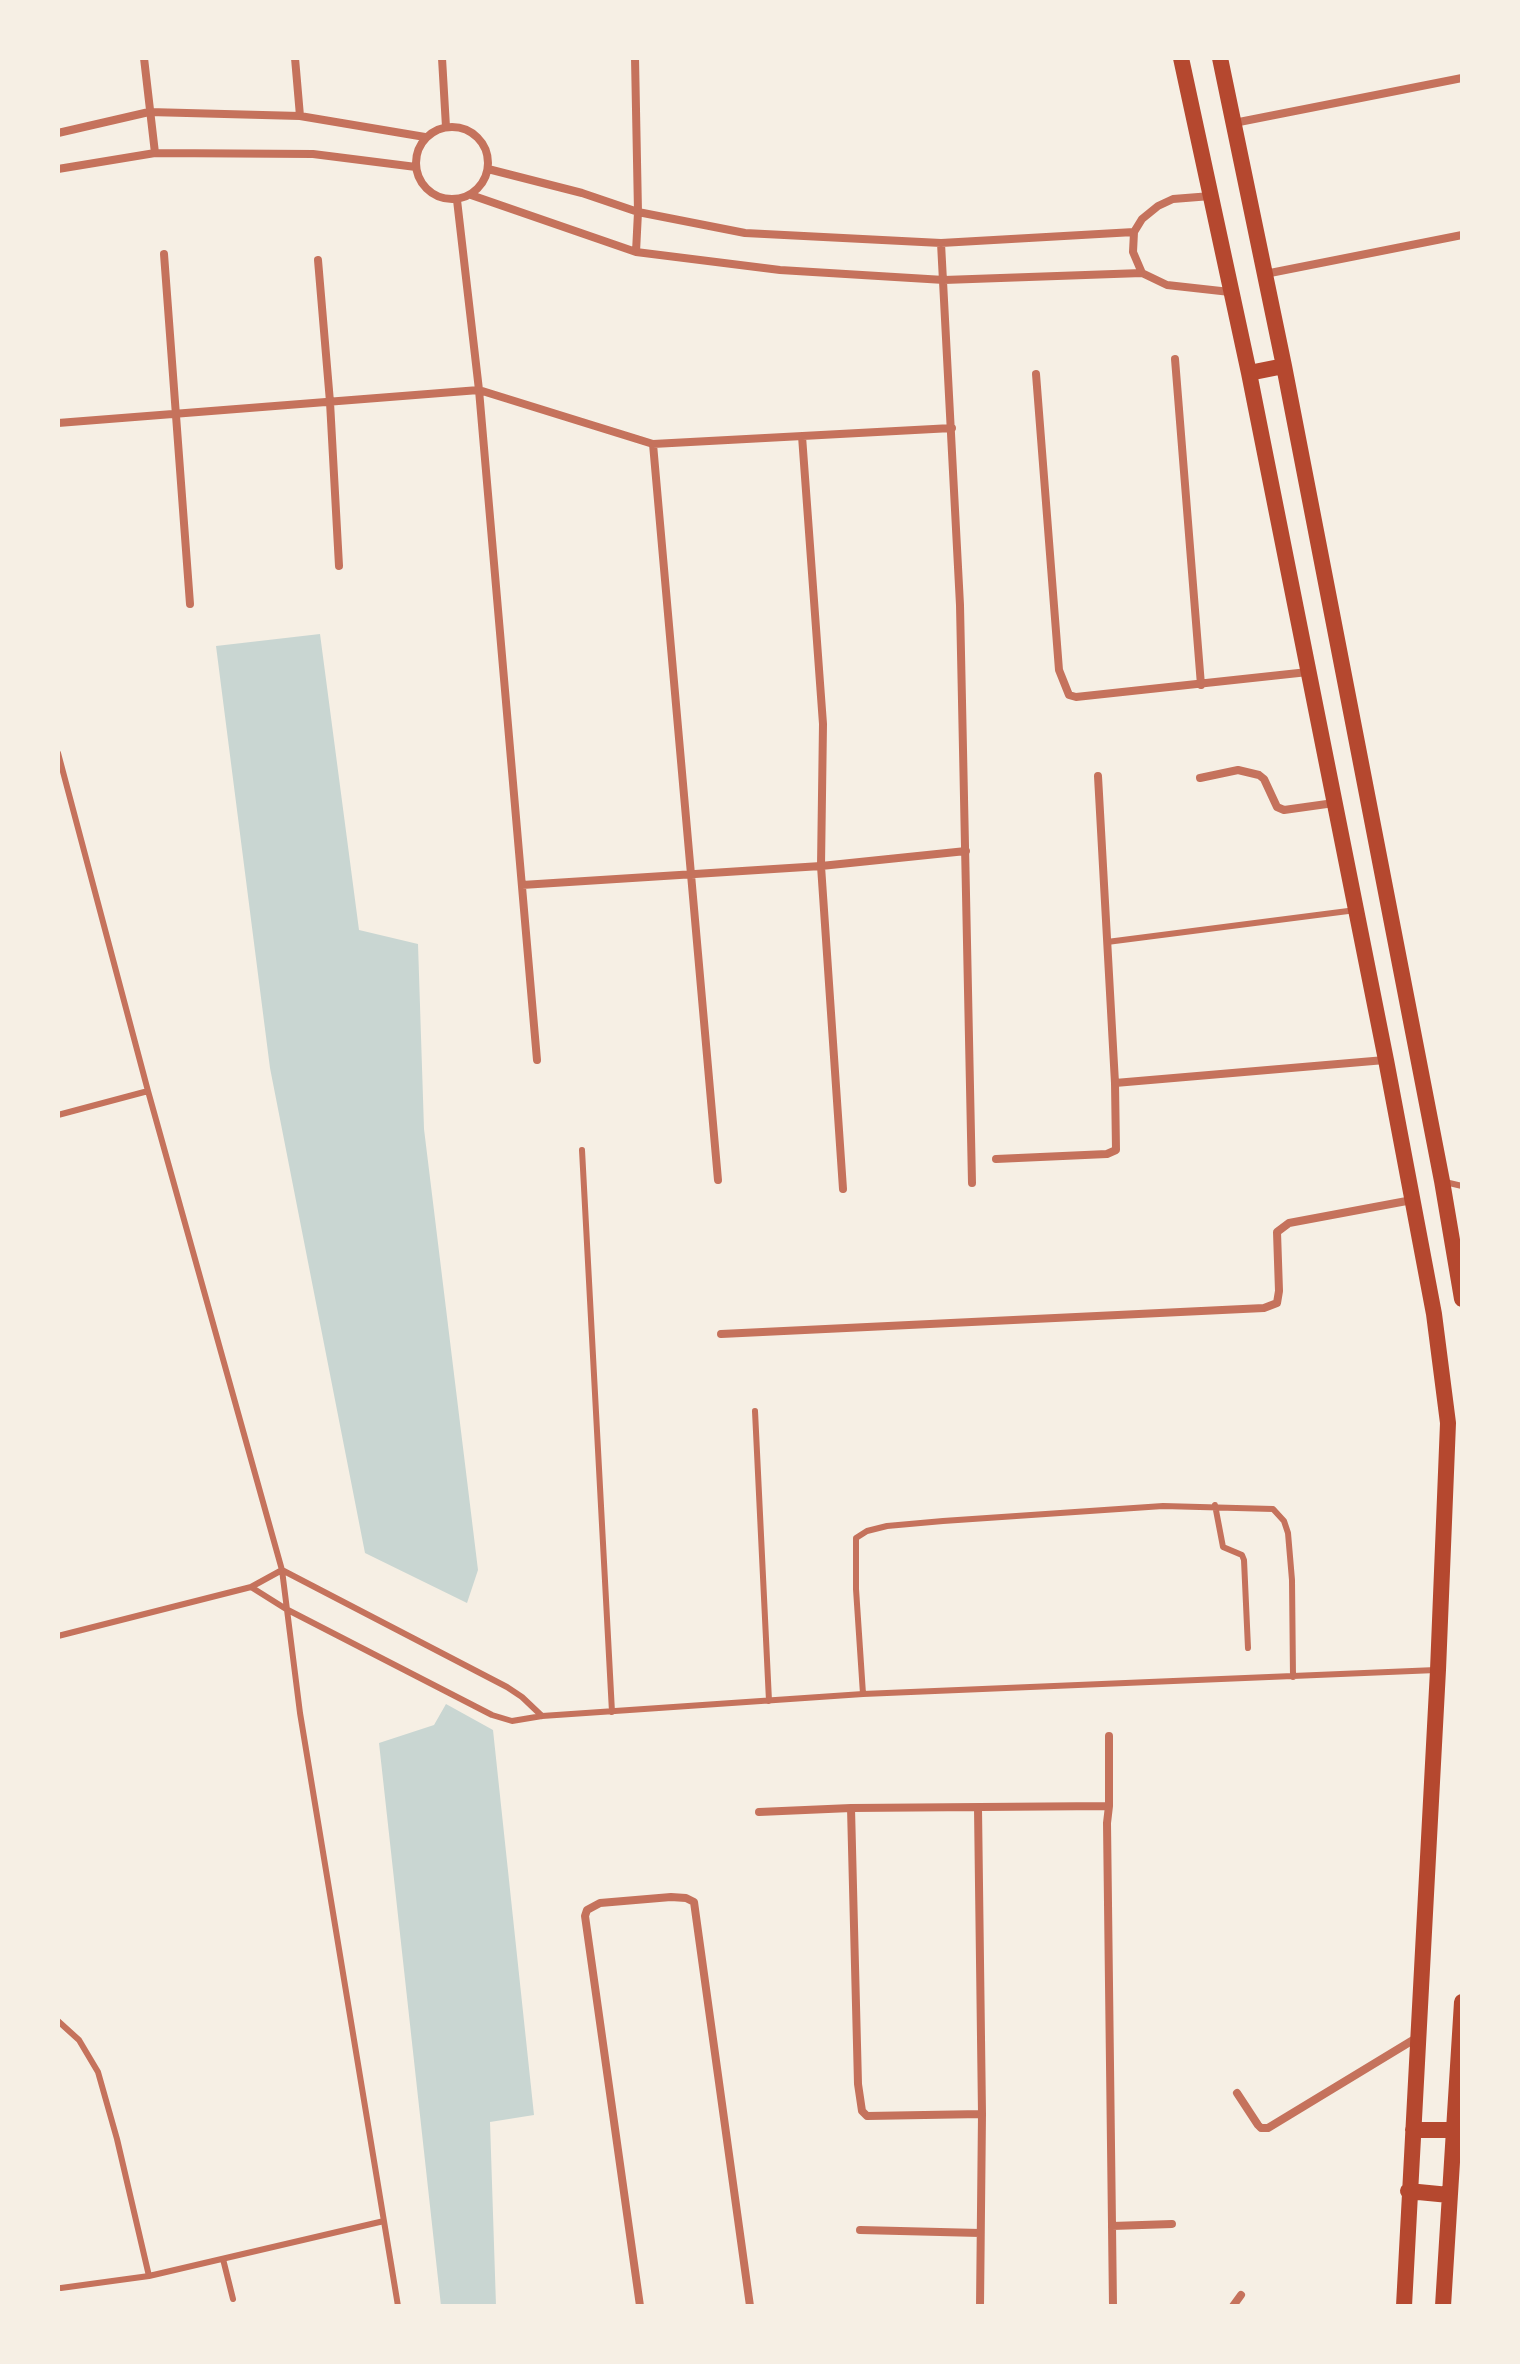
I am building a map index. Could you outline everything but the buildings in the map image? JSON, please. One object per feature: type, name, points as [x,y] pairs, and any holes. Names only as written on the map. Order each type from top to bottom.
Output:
[{"type":"main road","points":[[1181,58],[1249,373],[1455,1422],[1438,1670],[1404,2306]]},
{"type":"main road","points":[[1220,58],[1284,366],[1442,1181],[1456,1229],[1461,1291]]},
{"type":"main road","points":[[1249,373],[1284,366]]},
{"type":"main road","points":[[1443,2306],[1449,2195],[1457,2161],[1462,2002]]},
{"type":"main road","points":[[1413,2130],[1458,2130]]},
{"type":"main road","points":[[1408,2191],[1449,2195]]},
{"type":"street","points":[[144,58],[155,153]]},
{"type":"street","points":[[295,58],[300,116]]},
{"type":"street","points":[[442,58],[446,127]]},
{"type":"street","points":[[635,58],[636,252]]},
{"type":"street","points":[[1234,123],[1462,78]]},
{"type":"street","points":[[58,133],[149,112],[300,116],[425,137],[446,127],[456,127],[474,134],[486,149],[488,169],[485,179],[471,195],[457,200],[442,199],[420,181],[416,157],[425,137]]},
{"type":"street","points":[[58,169],[155,153],[313,154],[416,167]]},
{"type":"street","points":[[488,169],[582,193],[638,212],[745,233],[941,243],[1134,232]]},
{"type":"street","points":[[471,195],[636,252],[780,270],[944,280],[1142,273],[1167,285],[1230,292]]},
{"type":"street","points":[[1142,273],[1133,252],[1134,232],[1142,219],[1173,199],[1211,196]]},
{"type":"street","points":[[457,200],[479,390],[537,1060]]},
{"type":"street","points":[[1265,274],[1462,235]]},
{"type":"street","points":[[941,243],[952,428],[966,851],[972,1183]]},
{"type":"street","points":[[164,254],[190,604]]},
{"type":"street","points":[[318,260],[339,566]]},
{"type":"street","points":[[1175,359],[1201,685]]},
{"type":"street","points":[[1036,374],[1055,638],[1059,670],[1069,695],[1076,697],[1309,672]]},
{"type":"street","points":[[58,423],[479,390],[653,444],[952,428]]},
{"type":"street","points":[[802,436],[823,724],[821,866],[843,1189]]},
{"type":"street","points":[[653,444],[718,1180]]},
{"type":"street","points":[[1200,778],[1238,770],[1252,773],[1264,779],[1277,807],[1284,810],[1335,803]]},
{"type":"street","points":[[996,1159],[1107,1154],[1116,1150],[1098,776]]},
{"type":"street","points":[[522,885],[821,866],[966,851]]},
{"type":"street","points":[[1115,1083],[1386,1060]]},
{"type":"street","points":[[721,1334],[1264,1308],[1277,1303],[1277,1232],[1289,1223],[1412,1200]]},
{"type":"street","points":[[1109,1736],[1107,1823],[1113,2306]]},
{"type":"street","points":[[759,1812],[851,1808],[1109,1806]]},
{"type":"street","points":[[851,1808],[858,2084],[862,2111],[867,2116],[982,2114]]},
{"type":"street","points":[[978,1808],[982,2114],[980,2306]]},
{"type":"street","points":[[640,2306],[585,1916],[587,1910],[600,1903],[671,1897],[694,1902],[750,2306]]},
{"type":"street","points":[[1237,2093],[1258,2125],[1268,2128],[1418,2037]]},
{"type":"street","points":[[1112,2226],[1172,2224]]},
{"type":"street","points":[[860,2230],[980,2233]]},
{"type":"street","points":[[1233,2306],[1241,2295]]},
{"type":"lane","points":[[58,753],[148,1091],[282,1570],[300,1713],[398,2306]]},
{"type":"lane","points":[[1107,942],[1356,910]]},
{"type":"lane","points":[[58,1115],[148,1091]]},
{"type":"lane","points":[[582,1150],[612,1712]]},
{"type":"lane","points":[[1442,1181],[1462,1186]]},
{"type":"lane","points":[[755,1411],[769,1701]]},
{"type":"lane","points":[[863,1694],[856,1538],[867,1531],[943,1521],[1163,1506],[1215,1505],[1273,1509],[1284,1521],[1292,1580],[1293,1677]]},
{"type":"lane","points":[[1215,1505],[1223,1547],[1242,1555],[1244,1560],[1248,1648]]},
{"type":"lane","points":[[58,1636],[251,1587],[282,1570]]},
{"type":"lane","points":[[282,1570],[507,1687],[542,1716]]},
{"type":"lane","points":[[251,1587],[286,1609],[492,1715],[512,1721],[542,1716],[863,1694],[1438,1670]]},
{"type":"lane","points":[[58,2021],[79,2040],[98,2072],[149,2276]]},
{"type":"lane","points":[[61,2288],[149,2276],[384,2221]]},
{"type":"lane","points":[[223,2259],[233,2299]]},
{"type":"shaded area","points":[[320,634],[359,930],[418,944],[424,1129],[478,1570],[467,1603],[365,1553],[270,1068],[216,646]]},
{"type":"shaded area","points":[[446,1704],[493,1730],[534,2115],[490,2122],[496,2306],[441,2306],[379,1743],[434,1725]]}]
